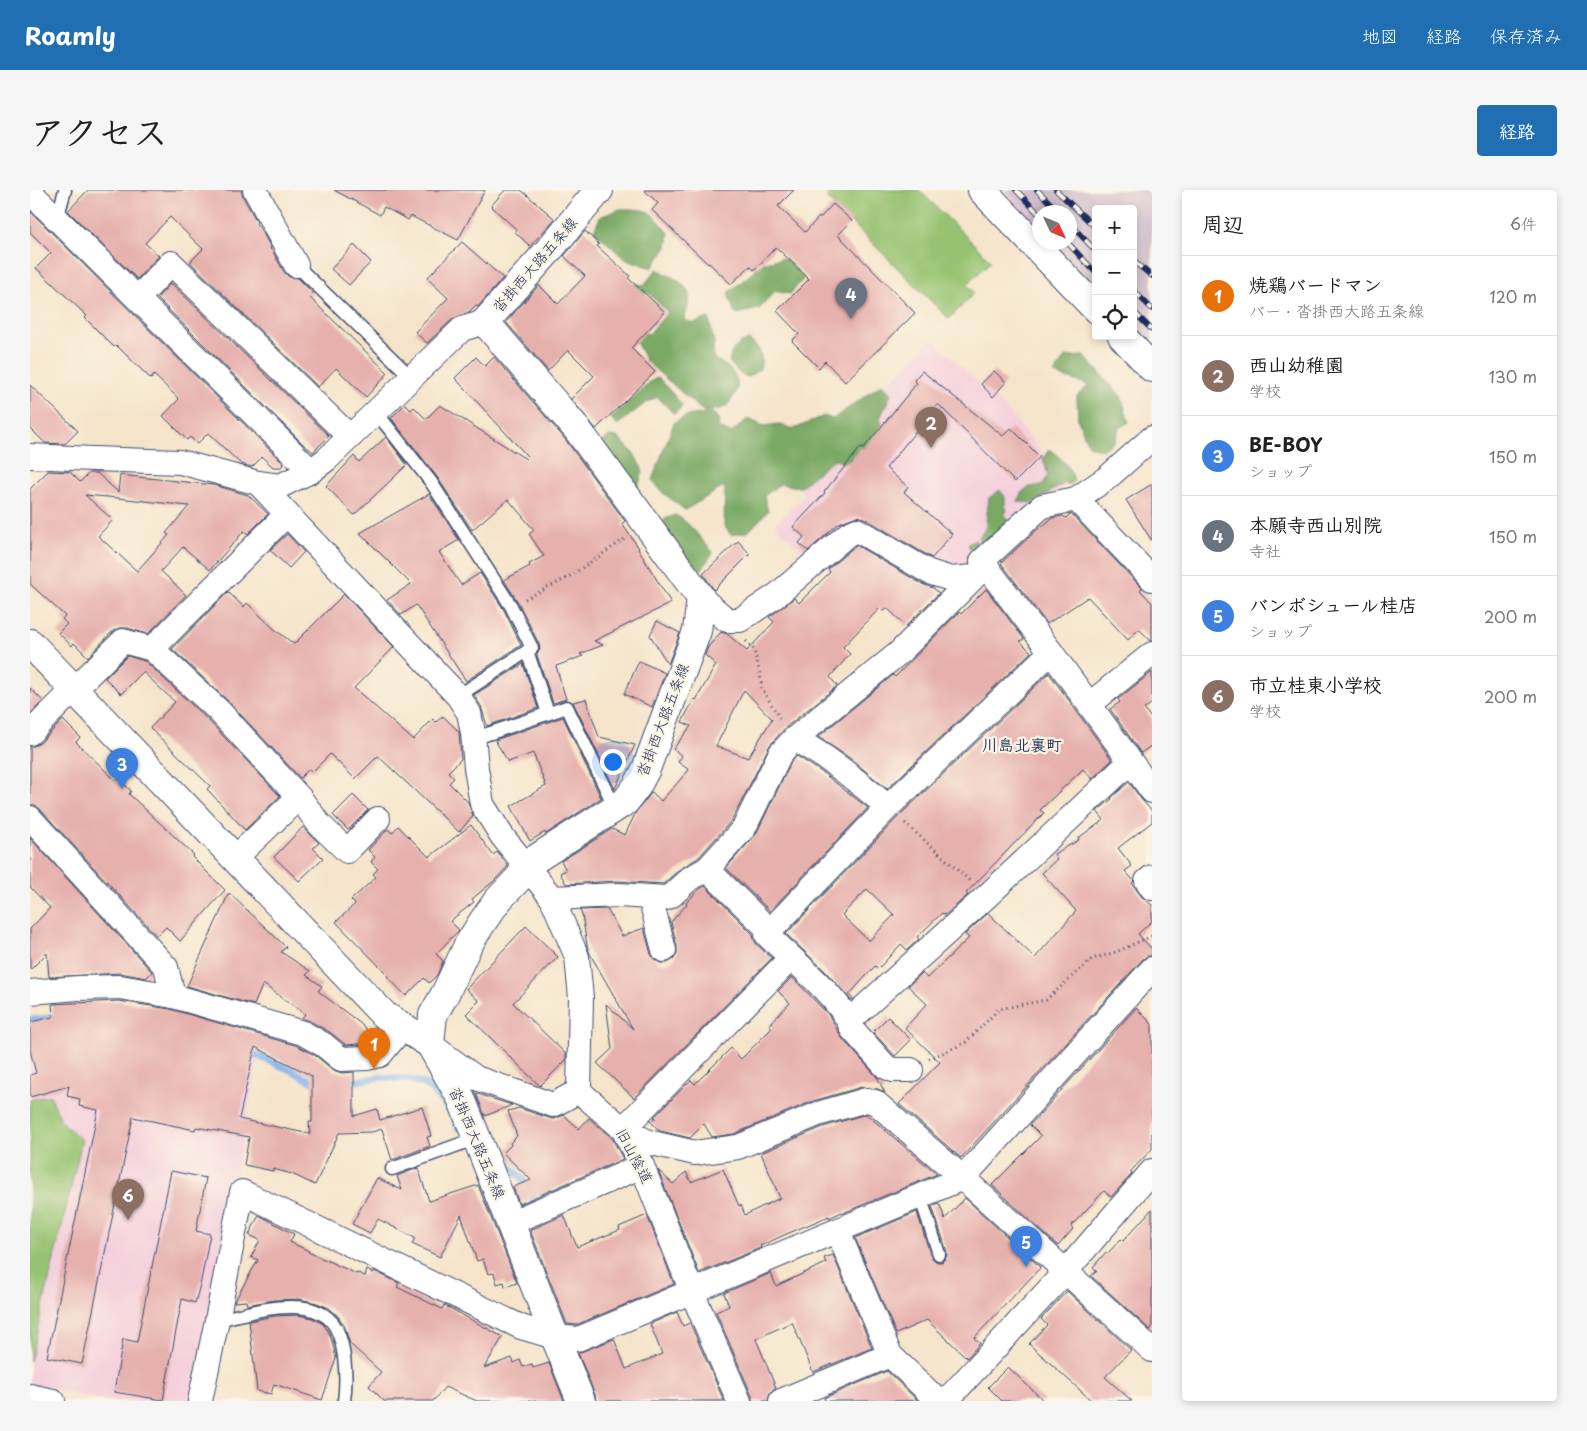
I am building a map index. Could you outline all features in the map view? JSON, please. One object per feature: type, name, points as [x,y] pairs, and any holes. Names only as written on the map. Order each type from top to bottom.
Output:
[{"type":"main road","name":"沓掛西大路五条線","points":[[581,1401],[461,1098],[430,1044],[433,1015],[446,994],[468,945],[493,907],[520,877],[526,865],[626,801],[637,786],[646,770],[697,631],[701,598],[577,429],[485,322],[599,190]]},
{"type":"main road","points":[[982,190],[1092,304]]},
{"type":"main road","points":[[1126,340],[1152,368]]},
{"type":"main road","points":[[30,643],[384,1015],[430,1044]]},
{"type":"street","points":[[255,190],[296,266]]},
{"type":"street","points":[[30,192],[311,471]]},
{"type":"street","points":[[138,298],[171,263],[350,436]]},
{"type":"street","points":[[30,456],[180,462],[258,483],[280,486],[311,471],[327,459],[462,329],[485,322]]},
{"type":"street","points":[[552,898],[618,895],[666,898],[672,895],[689,879],[707,869],[744,828],[780,754],[794,739],[900,652],[979,572],[982,561],[1042,506],[1076,499],[1107,478],[1152,438]]},
{"type":"street","points":[[258,483],[458,696],[469,713],[482,804],[502,836],[552,898],[577,957],[581,998],[580,1092],[553,1105],[476,1078],[430,1044]]},
{"type":"street","points":[[1076,499],[1152,580]]},
{"type":"street","points":[[152,650],[287,514]]},
{"type":"street","points":[[701,598],[727,620],[740,620],[777,595],[848,534],[857,530],[929,572],[951,579],[979,572]]},
{"type":"street","points":[[979,572],[1051,652],[1152,791]]},
{"type":"street","points":[[30,733],[123,641],[152,650],[218,710],[299,797],[319,824],[347,851],[378,819]]},
{"type":"street","points":[[911,1070],[893,1070],[886,1067],[852,1029],[849,1021],[825,991],[767,935],[888,807],[1051,652]]},
{"type":"street","points":[[1090,704],[1152,654]]},
{"type":"street","points":[[794,739],[834,763],[888,807]]},
{"type":"street","points":[[849,1021],[987,896],[1130,762]]},
{"type":"street","points":[[234,859],[299,797]]},
{"type":"street","points":[[30,818],[166,967],[173,996]]},
{"type":"street","points":[[707,869],[770,931]]},
{"type":"street","points":[[1152,877],[1147,881],[1152,888]]},
{"type":"street","points":[[650,897],[664,950]]},
{"type":"street","points":[[792,958],[623,1129],[648,1142],[695,1153],[738,1146],[818,1114],[866,1100],[875,1102],[964,1178],[1152,1350]]},
{"type":"street","points":[[200,1401],[218,1320],[242,1192],[521,1327],[555,1337],[578,1339],[964,1178],[1152,969]]},
{"type":"street","points":[[30,992],[120,987],[173,996],[303,1033],[324,1045],[341,1059],[367,1058],[380,1055],[403,1027]]},
{"type":"street","name":"旧山陰道","points":[[580,1092],[623,1129],[642,1166],[692,1292],[739,1401]]},
{"type":"street","points":[[510,1222],[642,1166]]},
{"type":"street","points":[[946,1401],[1066,1271],[1152,1170]]},
{"type":"street","points":[[838,1232],[890,1355],[938,1401]]},
{"type":"street","points":[[781,1401],[890,1355]]},
{"type":"street","points":[[30,1396],[53,1401]]},
{"type":"lane","points":[[57,220],[65,190]]},
{"type":"lane","points":[[296,266],[411,377]]},
{"type":"lane","points":[[376,412],[431,482],[511,606],[532,648],[458,696]]},
{"type":"lane","points":[[527,651],[548,713]]},
{"type":"lane","points":[[473,739],[567,707],[615,808]]},
{"type":"lane","points":[[392,1169],[477,1138]]},
{"type":"lane","points":[[920,1196],[939,1254]]},
{"type":"lane","points":[[218,1320],[278,1308],[293,1307],[315,1310],[326,1316],[336,1328],[342,1347],[345,1368],[344,1401]]},
{"type":"path","points":[[511,606],[567,578],[646,524]]},
{"type":"path","points":[[727,620],[754,650],[762,689],[794,739]]},
{"type":"path","points":[[888,807],[987,896]]},
{"type":"path","points":[[911,1070],[927,1060],[965,1043],[999,1010],[1046,1000],[1092,959],[1116,952],[1152,936]]},
{"type":"shaded area","points":[[1004,190],[1152,190],[1152,347],[1137,331],[1137,205],[1092,205],[1092,284],[1060,250],[1077,250],[1077,205],[1032,205],[1032,220]]},
{"type":"shaded area","points":[[932,339],[1012,415],[1067,486],[1033,508],[960,580],[853,522],[811,559],[774,525],[805,495],[791,481]]},
{"type":"shaded area","points":[[58,1013],[236,1043],[259,1055],[192,1401],[108,1401],[30,1384],[30,1018]]},
{"type":"green space","points":[[833,190],[919,190],[991,261],[967,285],[974,293],[949,319],[826,197]]},
{"type":"green space","points":[[620,209],[649,212],[669,233],[667,247],[652,268],[625,259],[594,231],[600,217]]},
{"type":"green space","points":[[785,258],[804,278],[790,294],[775,291],[759,309],[735,314],[728,293],[765,262]]},
{"type":"green space","points":[[657,269],[679,281],[687,290],[689,301],[686,321],[694,323],[709,318],[714,342],[714,359],[731,370],[737,381],[736,392],[725,407],[704,412],[646,361],[634,338],[638,333],[649,334],[668,312],[647,292],[623,310],[635,284],[644,285]]},
{"type":"green space","points":[[749,340],[759,349],[761,359],[760,369],[748,377],[740,374],[729,362],[735,348]]},
{"type":"green space","points":[[1084,356],[1121,396],[1129,422],[1119,428],[1115,441],[1102,450],[1088,445],[1078,420],[1077,396],[1089,385],[1054,374],[1065,357]]},
{"type":"green space","points":[[658,377],[683,406],[674,414],[657,397],[647,402],[617,425],[611,418]]},
{"type":"green space","points":[[882,384],[891,394],[880,418],[885,435],[872,449],[844,463],[834,459],[800,487],[780,484],[764,496],[768,511],[748,532],[731,535],[724,526],[725,486],[685,510],[663,493],[652,480],[674,423],[686,416],[712,412],[719,420],[718,428],[731,433],[748,419],[764,426],[778,424],[794,429],[824,416],[833,419]]},
{"type":"green space","points":[[609,436],[617,437],[633,452],[643,471],[637,490],[601,444]]},
{"type":"green space","points":[[1049,449],[1065,463],[1071,471],[1074,481],[1069,485],[1065,483],[1033,503],[1018,502],[1021,493],[1030,487],[1043,485],[1048,475],[1043,459]]},
{"type":"green space","points":[[1000,490],[1005,497],[1007,511],[1004,515],[1008,520],[1008,531],[976,555],[971,551],[968,544],[974,540],[979,543],[979,537],[985,529],[989,498]]},
{"type":"green space","points":[[675,515],[691,527],[713,552],[703,568],[690,574],[657,530],[665,519]]},
{"type":"green space","points":[[50,1095],[62,1123],[82,1140],[30,1361],[30,1100]]},
{"type":"building","points":[[88,190],[241,190],[256,223],[284,272],[289,277],[298,278],[313,293],[309,297],[388,373],[366,397],[336,368],[318,387],[190,262],[203,249],[170,217],[145,243],[159,256],[137,279],[68,211]]},
{"type":"building","points":[[334,190],[485,190],[458,240],[411,216],[408,220],[384,207],[380,215]]},
{"type":"building","points":[[505,190],[521,190],[555,219],[530,246],[515,232],[517,230],[491,206]]},
{"type":"building","points":[[644,190],[794,190],[778,206],[805,232],[833,204],[852,221],[838,235],[915,313],[845,382],[825,361],[819,368],[792,341],[799,334],[777,311],[809,279],[776,247],[754,270],[750,266],[731,284],[652,210],[658,203]]},
{"type":"building","points":[[30,211],[284,464],[281,467],[273,467],[262,457],[252,467],[241,464],[208,433],[197,444],[190,437],[187,440],[163,416],[179,399],[154,375],[151,379],[116,345],[114,347],[85,318],[87,316],[36,268],[51,253],[30,232]]},
{"type":"building","points":[[585,231],[599,244],[597,246],[630,276],[628,278],[665,312],[631,348],[655,372],[596,429],[571,399],[594,376],[568,350],[548,371],[506,322],[539,285],[558,304],[585,276],[564,256]]},
{"type":"building","points":[[462,242],[503,278],[478,307],[476,305],[469,312],[453,319],[427,343],[415,332],[448,298],[427,278]]},
{"type":"building","points":[[354,245],[371,262],[349,285],[331,269]]},
{"type":"building","points":[[171,283],[329,436],[313,452],[157,298]]},
{"type":"building","points":[[476,357],[485,366],[494,357],[565,439],[625,521],[622,524],[639,548],[671,603],[594,641],[603,645],[580,654],[583,656],[556,666],[566,699],[553,703],[537,655],[540,649],[539,644],[518,602],[504,580],[544,556],[529,534],[534,530],[508,499],[472,530],[437,477],[391,418],[405,404],[411,410],[414,407],[426,419],[440,405],[526,459],[528,457],[455,378]]},
{"type":"building","points":[[922,371],[1003,436],[1011,428],[1040,457],[1015,482],[938,404],[886,468],[908,487],[904,492],[952,534],[932,558],[864,518],[857,516],[839,523],[808,551],[799,543],[804,537],[793,527],[825,493],[861,447],[863,449],[917,383],[914,380]]},
{"type":"building","points":[[994,371],[1006,382],[993,397],[981,384]]},
{"type":"building","points":[[30,385],[78,431],[65,444],[45,443],[30,428]]},
{"type":"building","points":[[386,437],[407,465],[354,515],[326,486],[354,456],[359,462]]},
{"type":"building","points":[[48,471],[70,472],[80,482],[89,473],[97,473],[118,492],[120,475],[214,485],[248,495],[268,514],[248,534],[244,531],[210,570],[183,547],[161,571],[186,595],[148,634],[127,628],[119,628],[113,631],[88,657],[74,643],[72,646],[58,633],[67,624],[62,619],[65,616],[30,584],[30,489]],"holes":[[[85,495],[189,506],[166,533],[169,535],[137,571],[98,536],[113,520]]]},
{"type":"building","points":[[1152,484],[1152,541],[1126,500]]},
{"type":"building","points":[[429,494],[459,540],[439,552],[461,585],[480,573],[504,610],[521,645],[466,681],[416,605],[401,615],[387,600],[411,584],[360,533]]},
{"type":"building","points":[[1070,514],[1142,588],[1140,590],[1152,603],[1152,641],[1139,629],[1128,640],[1088,597],[1047,624],[1001,563],[1052,518],[1063,516],[1066,518]]},
{"type":"building","points":[[287,534],[304,552],[289,568],[270,550]]},
{"type":"building","points":[[738,541],[750,554],[714,590],[703,574]]},
{"type":"building","points":[[856,545],[939,593],[906,626],[887,608],[883,611],[880,608],[843,647],[850,654],[830,677],[837,686],[785,728],[770,745],[732,820],[698,858],[680,869],[663,884],[617,881],[566,884],[560,873],[566,870],[561,861],[612,829],[625,835],[636,812],[652,792],[661,801],[689,770],[678,762],[682,756],[673,749],[691,726],[682,722],[716,665],[705,655],[708,647],[721,632],[727,634],[747,651],[774,622],[769,617],[794,598],[799,603],[830,572],[828,569]],"holes":[[[744,690],[772,719],[748,758],[716,746]]]},
{"type":"building","points":[[986,589],[1024,639],[1020,641],[1031,652],[887,789],[851,759],[818,737],[893,675],[895,677],[959,612],[961,614]]},
{"type":"building","points":[[228,592],[244,607],[247,603],[273,628],[294,644],[344,594],[394,647],[354,688],[413,740],[433,719],[436,722],[443,716],[459,732],[461,759],[448,772],[454,778],[449,783],[468,802],[473,816],[459,832],[378,756],[355,779],[330,754],[312,772],[309,769],[300,778],[228,701],[172,649]]},
{"type":"building","points":[[657,621],[680,633],[668,664],[650,635]]},
{"type":"building","points":[[127,656],[145,661],[208,720],[280,796],[245,830],[207,789],[210,786],[150,728],[175,702],[143,672],[121,694],[105,678]]},
{"type":"building","points":[[639,661],[665,673],[652,707],[624,694]]},
{"type":"building","points":[[523,664],[538,708],[487,726],[481,706],[474,695]]},
{"type":"building","points":[[1152,672],[1152,703],[1144,709],[1152,719],[1152,745],[1141,753],[1110,709],[1120,702],[1118,699]]},
{"type":"building","points":[[1049,673],[1112,760],[1092,779],[1083,769],[1040,810],[1044,813],[966,893],[968,895],[945,915],[942,913],[917,937],[919,939],[907,950],[901,944],[878,969],[875,966],[849,995],[853,999],[851,1000],[824,970],[786,934],[898,817]],"holes":[[[867,889],[894,915],[869,941],[842,915]]]},
{"type":"building","points":[[30,688],[43,701],[30,714]]},
{"type":"building","points":[[586,699],[599,737],[635,745],[615,789],[573,702]]},
{"type":"building","points":[[563,717],[601,798],[546,834],[545,832],[530,841],[511,806],[546,786],[533,753],[508,762],[495,740]]},
{"type":"building","points":[[63,720],[80,737],[76,742],[116,781],[119,779],[131,791],[129,794],[194,855],[192,857],[225,890],[180,941],[166,927],[157,936],[40,809],[35,805],[30,805],[30,746],[40,743]]},
{"type":"building","points":[[797,756],[823,773],[868,808],[770,911],[726,868],[756,834],[791,762]]},
{"type":"building","points":[[1129,782],[1152,811],[1152,822],[1118,848],[1132,866],[1125,871],[1134,881],[1132,883],[1141,896],[1152,905],[1152,921],[1138,934],[1152,949],[1152,956],[1147,956],[1142,960],[961,1158],[899,1104],[940,1062],[905,1028],[927,1004],[908,986],[922,973],[927,978],[969,938],[965,934],[988,913],[1035,958],[1076,911],[1042,873],[1057,859],[1054,854],[1079,840],[1078,838],[1104,820],[1097,811]]},
{"type":"building","points":[[353,795],[368,810],[348,830],[333,815]]},
{"type":"building","points":[[471,825],[493,855],[497,852],[508,866],[494,881],[472,899],[474,902],[450,921],[459,930],[436,954],[443,961],[437,975],[429,983],[424,978],[406,996],[336,922],[355,904],[351,900],[376,877],[373,874],[378,869],[371,862],[375,857],[368,850],[388,829],[392,833],[398,826],[429,857]]},
{"type":"building","points":[[303,827],[319,843],[313,848],[323,858],[299,881],[274,857]]},
{"type":"building","points":[[30,838],[152,972],[146,978],[120,973],[49,977],[47,953],[30,970],[30,929],[50,908],[30,887]]},
{"type":"building","points":[[705,886],[753,934],[757,945],[772,958],[634,1098],[597,1063],[612,1049],[606,1004],[633,1029],[590,954],[580,910],[607,909],[622,936],[644,928],[654,959],[660,963],[667,963],[674,959],[677,953],[671,922],[698,890]]},
{"type":"building","points":[[229,893],[286,947],[281,952],[310,971],[306,975],[322,986],[318,991],[361,1024],[374,1037],[371,1043],[346,1045],[331,1033],[302,1018],[305,1014],[263,984],[254,1005],[187,986]]},
{"type":"building","points":[[526,926],[558,957],[513,1003],[566,1054],[566,1060],[540,1086],[466,1014],[479,1001],[466,989]]},
{"type":"building","points":[[792,977],[828,1014],[842,1038],[877,1077],[885,1093],[878,1089],[862,1087],[813,1101],[734,1134],[712,1137],[704,1124],[690,1138],[660,1131],[650,1121],[656,1119],[654,1117],[691,1080],[695,1084],[731,1048],[741,1059],[772,1028],[769,1025],[790,1003],[778,991]]},
{"type":"building","points":[[119,1001],[170,1009],[298,1046],[316,1056],[333,1070],[342,1073],[354,1072],[354,1116],[377,1109],[380,1120],[422,1107],[431,1136],[427,1137],[430,1146],[392,1160],[382,1129],[372,1132],[339,1133],[315,1185],[292,1174],[244,1165],[249,1137],[196,1127],[195,1130],[133,1117],[82,1364],[47,1357],[98,1110],[79,1106],[80,1099],[67,1096],[69,1086],[30,1097],[30,1075],[36,1073],[30,1050],[30,1022],[53,1017],[52,1004]],"holes":[[[255,1047],[312,1076],[312,1122],[309,1122],[310,1134],[239,1119]]]},
{"type":"building","points":[[1136,1008],[1152,1024],[1152,1149],[1130,1172],[1132,1174],[1111,1197],[1104,1191],[1071,1226],[1073,1229],[1058,1246],[992,1185],[1041,1136],[1030,1125]]},
{"type":"building","points":[[888,1017],[911,1040],[895,1056],[873,1032]]},
{"type":"building","points":[[476,1093],[487,1097],[512,1105],[485,1116]]},
{"type":"building","points":[[519,1108],[554,1119],[564,1115],[579,1129],[589,1118],[612,1138],[623,1159],[519,1204],[513,1187],[531,1180],[503,1153],[517,1136],[508,1111]]},
{"type":"building","points":[[866,1114],[937,1174],[843,1213],[829,1218],[829,1216],[760,1246],[761,1248],[699,1273],[658,1170],[673,1184],[686,1172],[691,1182],[723,1169],[739,1206],[741,1205],[745,1215],[780,1198],[761,1153],[823,1127]]},
{"type":"building","points":[[418,1168],[429,1201],[478,1185],[517,1283],[505,1287],[504,1282],[497,1284],[494,1273],[488,1274],[483,1259],[477,1261],[461,1215],[440,1257],[412,1244],[415,1238],[378,1219],[370,1233],[352,1224],[377,1178],[402,1190],[397,1176]]},
{"type":"building","points":[[171,1171],[206,1178],[196,1231],[210,1234],[195,1303],[182,1299],[163,1400],[114,1392],[123,1339],[137,1342]]},
{"type":"building","points":[[965,1198],[1040,1268],[974,1338],[980,1343],[967,1358],[927,1320],[896,1334],[855,1238],[917,1212],[931,1257],[937,1262],[942,1262],[947,1256],[947,1252],[932,1206],[939,1203],[945,1219]]},
{"type":"building","points":[[1152,1209],[1152,1328],[1150,1330],[1091,1276],[1097,1271],[1093,1267],[1106,1252],[1107,1254],[1121,1239],[1123,1241]]},
{"type":"building","points":[[259,1215],[294,1234],[290,1242],[308,1252],[357,1274],[365,1276],[367,1270],[373,1273],[374,1271],[399,1283],[397,1287],[442,1309],[444,1305],[503,1337],[484,1368],[512,1358],[514,1363],[520,1360],[523,1367],[532,1364],[533,1368],[549,1363],[564,1401],[477,1401],[445,1387],[433,1401],[384,1401],[369,1386],[381,1372],[350,1344],[344,1325],[329,1308],[299,1299],[274,1300],[247,1305],[246,1301],[234,1302],[258,1260],[251,1257],[260,1240],[249,1235]]},
{"type":"building","points":[[564,1215],[577,1247],[620,1230],[619,1227],[647,1215],[674,1284],[576,1325],[567,1324],[530,1230]]},
{"type":"building","points":[[833,1255],[872,1348],[813,1372],[792,1322],[756,1339],[776,1388],[770,1393],[768,1401],[752,1401],[752,1396],[716,1312],[729,1306],[724,1293],[771,1273],[776,1286],[826,1263],[824,1258]]},
{"type":"building","points":[[1067,1291],[1131,1350],[1105,1377],[1132,1401],[1092,1401],[1029,1344],[1047,1325],[1041,1319]]},
{"type":"building","points":[[677,1312],[683,1326],[690,1323],[724,1401],[596,1401],[578,1353],[614,1339],[626,1369],[662,1354],[650,1324]]},
{"type":"building","points":[[298,1315],[312,1318],[323,1324],[332,1341],[336,1358],[322,1400],[274,1384],[271,1394],[257,1391],[249,1321],[275,1316]]},
{"type":"building","points":[[1008,1367],[1044,1401],[1002,1401],[988,1387]]},
{"type":"building","points":[[887,1371],[918,1401],[825,1401],[824,1398]]},
{"type":"waterway","points":[[30,1020],[58,1017]]},
{"type":"waterway","points":[[246,1051],[293,1071],[320,1086]]},
{"type":"waterway","points":[[346,1083],[381,1077],[408,1079],[426,1085],[454,1114],[458,1128]]},
{"type":"waterway","points":[[494,1153],[523,1179],[537,1206]]},
{"type":"railway","points":[[1016,190],[1032,207]]},
{"type":"railway","points":[[1037,190],[1052,205]]},
{"type":"railway","points":[[1056,190],[1092,224]]},
{"type":"railway","points":[[1077,231],[1095,250]]},
{"type":"railway","points":[[1074,250],[1092,269]]},
{"type":"railway","points":[[1137,264],[1152,276]]},
{"type":"railway","points":[[1137,294],[1152,309]]},
{"type":"railway","points":[[1137,315],[1152,330]]},
{"type":"place","name":"本願寺西山別院","points":[[851,319]]},
{"type":"place","name":"西山幼稚園","points":[[931,448]]},
{"type":"place","name":"BE-BOY","points":[[122,789]]},
{"type":"place","name":"焼鶏バードマン","points":[[374,1069]]},
{"type":"place","name":"市立桂東小学校","points":[[128,1220]]},
{"type":"place","name":"バンボシュール桂店","points":[[1026,1267]]},
{"type":"district","name":"川島北裏町","points":[[1022,745]]}]
